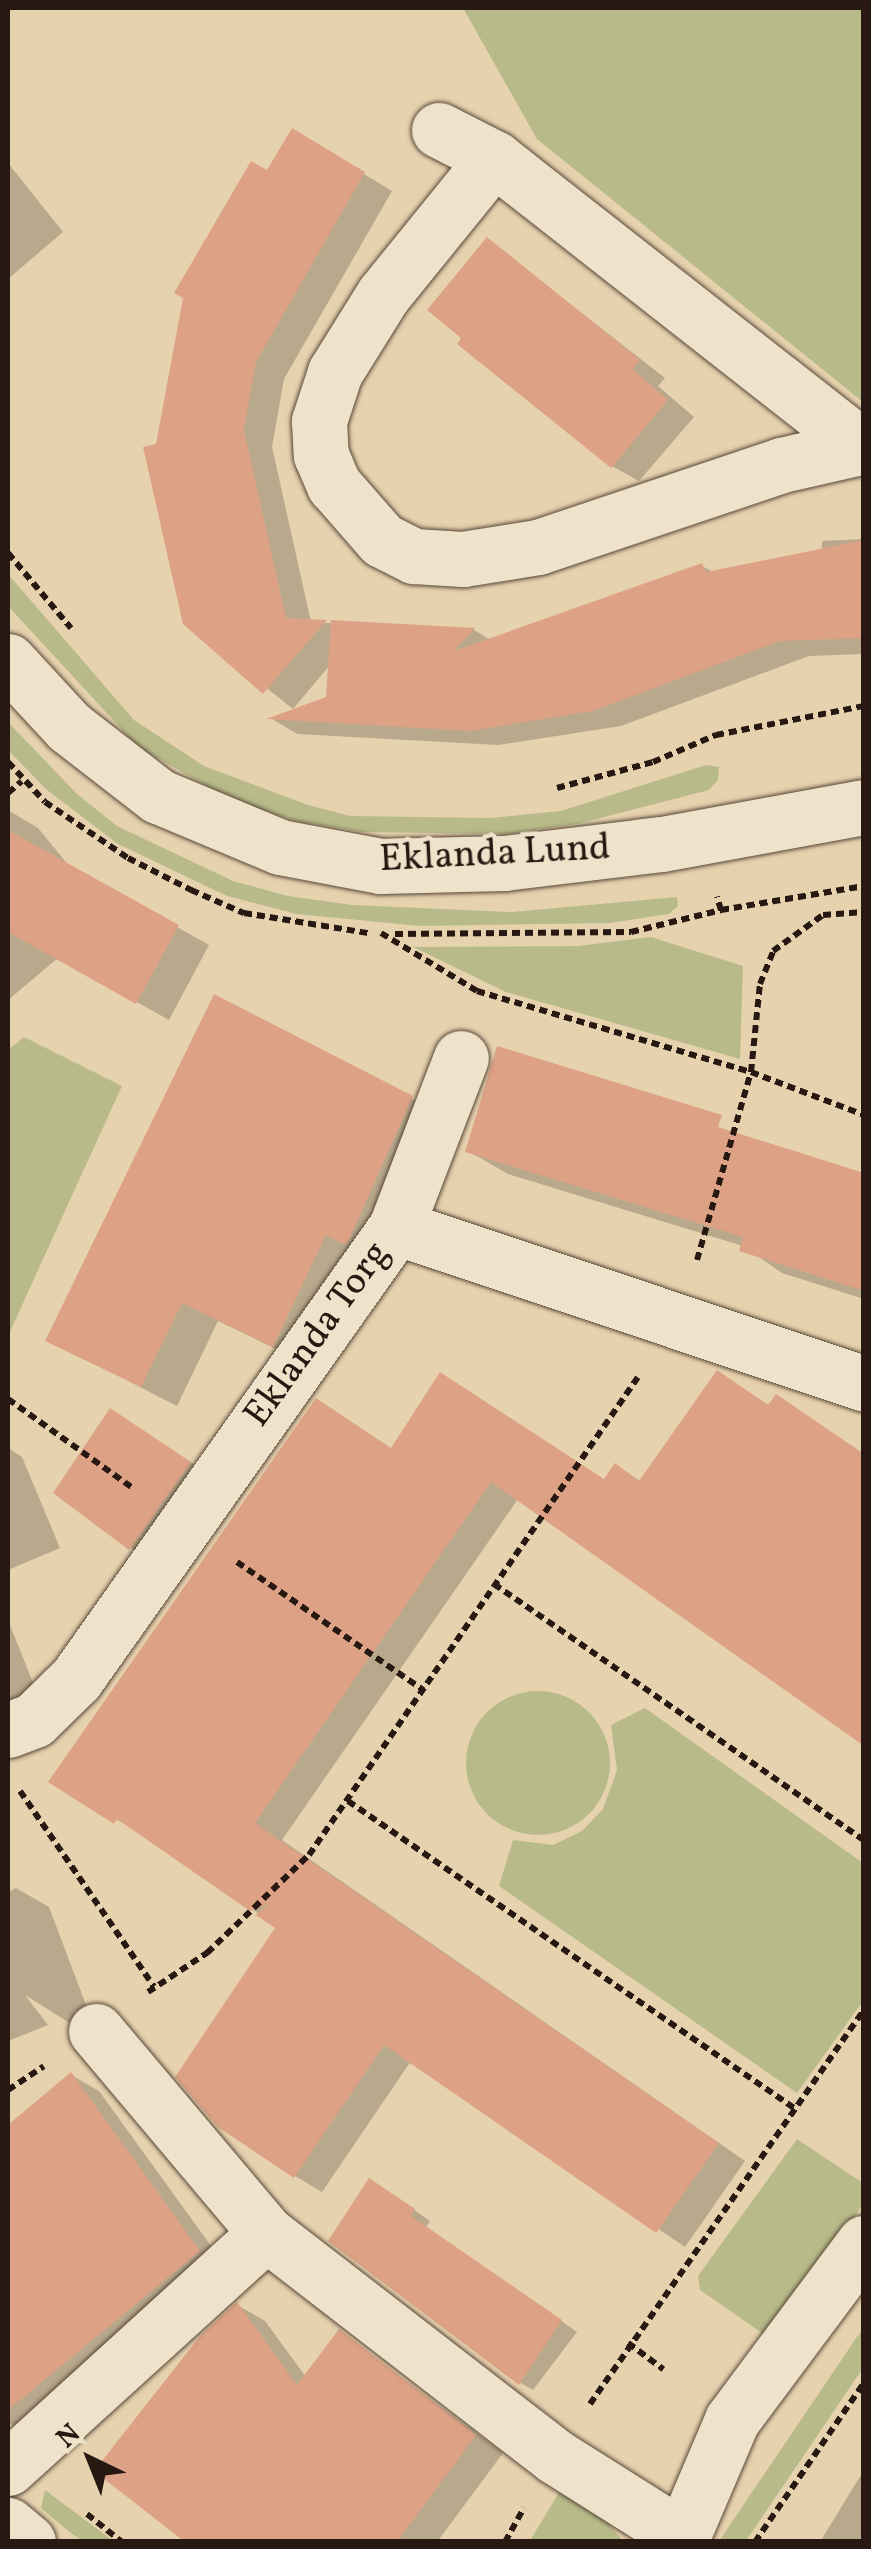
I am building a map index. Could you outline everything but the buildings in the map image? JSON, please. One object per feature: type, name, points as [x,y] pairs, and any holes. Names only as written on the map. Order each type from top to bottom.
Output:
[{"type":"street","points":[[439,130],[494,158],[862,447]]},
{"type":"street","points":[[494,158],[383,295],[335,372],[318,421],[321,455],[334,485],[382,540],[414,556],[462,558],[538,547],[781,464],[862,447]]},
{"type":"street","name":"Eklanda Lund","points":[[8,662],[69,726],[158,796],[280,847],[381,866],[504,862],[622,848],[864,808]]},
{"type":"street","points":[[396,1226],[460,1058]]},
{"type":"street","name":"Eklanda Torg","points":[[8,1730],[34,1720],[76,1679],[396,1226],[675,1325],[864,1384]]},
{"type":"street","points":[[96,2031],[266,2234],[556,2457],[681,2540],[732,2420],[864,2243]]},
{"type":"street","points":[[8,2468],[266,2234]]},
{"type":"street","points":[[8,2525],[28,2542]]},
{"type":"path","points":[[8,553],[84,643]]},
{"type":"path","points":[[550,789],[619,774],[716,736],[864,706]]},
{"type":"path","points":[[8,762],[22,781],[8,793]]},
{"type":"path","points":[[721,910],[864,886]]},
{"type":"path","points":[[8,2090],[96,2031],[248,1916],[308,1855],[348,1801],[675,1325],[751,1072],[760,984],[773,951],[823,915],[864,912]]},
{"type":"path","points":[[381,933],[478,991],[751,1072],[864,1114]]},
{"type":"path","points":[[494,1584],[864,1840]]},
{"type":"path","points":[[8,1774],[154,1988]]},
{"type":"path","points":[[348,1801],[794,2108]]},
{"type":"path","points":[[505,2542],[628,2344],[864,2010]]},
{"type":"path","points":[[628,2344],[663,2369]]},
{"type":"path","points":[[755,2542],[864,2383]]},
{"type":"green space","points":[[463,8],[863,8],[863,402],[537,139]]},
{"type":"green space","points":[[8,574],[134,720],[204,766],[308,805],[350,816],[491,818],[561,811],[706,765],[719,767],[718,780],[709,790],[577,824],[506,834],[363,832],[296,821],[232,800],[138,747],[8,606]]},
{"type":"green space","points":[[8,722],[77,794],[117,826],[233,881],[288,896],[352,905],[512,912],[677,897],[678,906],[669,914],[610,923],[420,926],[297,914],[227,896],[118,844],[47,790],[8,750]]},
{"type":"green space","points":[[651,937],[743,966],[740,1059],[506,992],[413,947],[578,946]]},
{"type":"green space","points":[[24,1037],[122,1086],[8,1336],[8,1050]]},
{"type":"green space","points":[[538,1691],[565,1697],[589,1712],[604,1736],[610,1763],[604,1790],[589,1814],[565,1829],[538,1835],[511,1829],[487,1814],[472,1790],[466,1763],[472,1736],[487,1712],[511,1697]]},
{"type":"green space","points":[[645,1708],[863,1863],[863,2001],[797,2093],[499,1886],[513,1840],[553,1845],[582,1831],[603,1809],[617,1770],[611,1725]]},
{"type":"green space","points":[[797,2139],[863,2183],[863,2204],[776,2331],[766,2336],[700,2290],[698,2276]]},
{"type":"green space","points":[[863,2328],[863,2368],[746,2541],[719,2541]]},
{"type":"green space","points":[[45,2490],[113,2541],[83,2541],[72,2534],[41,2508]]},
{"type":"green space","points":[[560,2491],[602,2516],[623,2541],[529,2542]]}]
